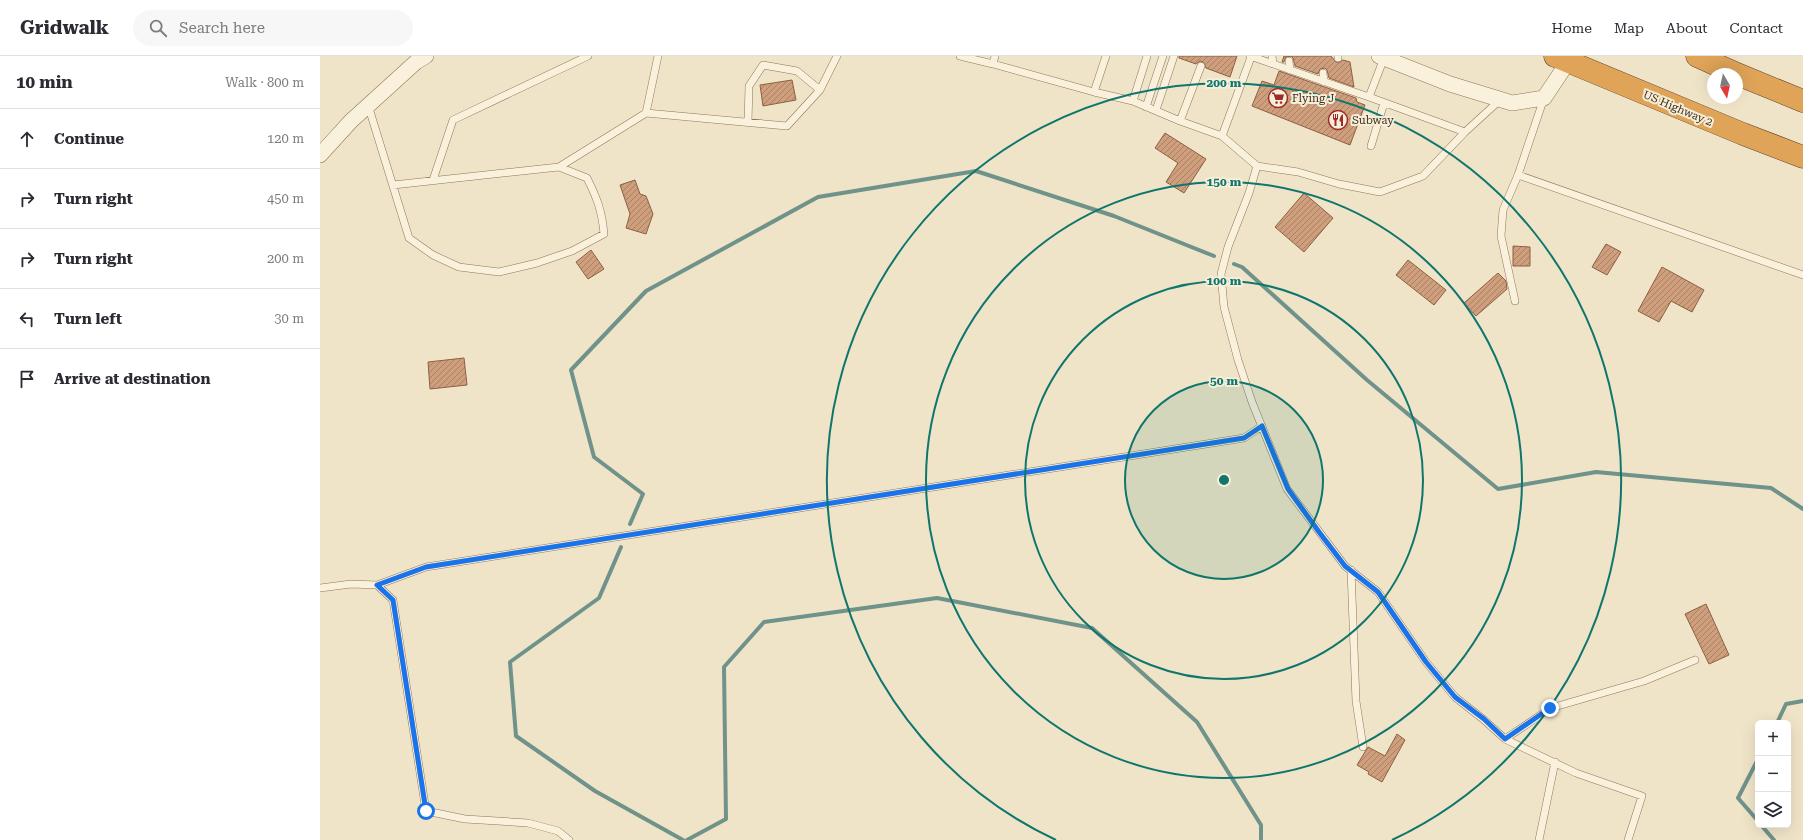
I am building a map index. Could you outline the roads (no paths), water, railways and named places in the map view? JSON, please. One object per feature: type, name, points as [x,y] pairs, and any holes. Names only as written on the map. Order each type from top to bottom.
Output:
[{"type":"highway","points":[[1697,56],[1724,68]]},
{"type":"highway","name":"US Highway 2","points":[[1564,58],[1743,134],[1803,157]]},
{"type":"highway","points":[[1743,76],[1803,101]]},
{"type":"street","points":[[320,155],[368,105],[416,62],[426,56]]},
{"type":"street","points":[[1381,57],[1450,84],[1512,103],[1544,98],[1564,58]]},
{"type":"lane","points":[[433,180],[453,120],[588,56]]},
{"type":"lane","points":[[646,113],[658,56]]},
{"type":"lane","points":[[393,185],[559,167],[646,113],[787,126],[820,90],[837,56]]},
{"type":"lane","points":[[960,56],[1133,101],[1180,121],[1222,136],[1257,166],[1298,172],[1339,184],[1380,192],[1423,176],[1465,132],[1500,100]]},
{"type":"lane","points":[[993,64],[995,56]]},
{"type":"lane","points":[[1094,92],[1106,56]]},
{"type":"lane","points":[[1133,101],[1147,56]]},
{"type":"lane","points":[[1146,107],[1162,56]]},
{"type":"lane","points":[[1156,110],[1174,56]]},
{"type":"lane","points":[[1222,136],[1250,56],[1290,70],[1308,72],[1324,82],[1465,132]]},
{"type":"lane","points":[[1272,56],[1273,64]]},
{"type":"lane","points":[[1369,97],[1381,57]]},
{"type":"lane","points":[[1289,61],[1290,70]]},
{"type":"lane","points":[[748,122],[749,86],[763,65],[796,71],[820,90]]},
{"type":"lane","points":[[1180,121],[1201,66]]},
{"type":"lane","points":[[1323,73],[1324,82]]},
{"type":"lane","points":[[1338,78],[1338,86]]},
{"type":"lane","points":[[1515,301],[1501,236],[1503,210],[1518,175],[1544,98]]},
{"type":"lane","points":[[1371,146],[1384,103]]},
{"type":"lane","points":[[368,105],[409,238],[433,255],[459,267],[499,272],[537,263],[572,251],[604,234],[598,199],[587,178],[559,167]]},
{"type":"lane","points":[[1257,166],[1250,194],[1228,247],[1221,274],[1224,307],[1238,360],[1262,426],[1288,489],[1345,566],[1378,592],[1426,662],[1455,697],[1484,719],[1505,739],[1576,773],[1642,796],[1628,840]]},
{"type":"lane","points":[[1518,175],[1803,275]]},
{"type":"lane","points":[[320,588],[351,584],[377,585],[426,567],[1244,438],[1262,426]]},
{"type":"lane","points":[[1351,570],[1356,701],[1363,746]]},
{"type":"lane","points":[[377,585],[393,600],[426,811],[465,819],[528,824],[558,831],[569,840]]},
{"type":"lane","points":[[1505,739],[1550,708],[1644,681],[1695,660]]},
{"type":"lane","points":[[1539,840],[1555,762]]},
{"type":"waterway","points":[[630,524],[643,494],[594,457],[571,370],[646,291],[818,197],[976,171],[1114,216],[1214,256]]},
{"type":"waterway","points":[[1234,264],[1242,267],[1367,380],[1498,489],[1596,472],[1771,488],[1803,509]]},
{"type":"waterway","points":[[621,547],[599,598],[510,662],[516,736],[595,791],[683,840]]},
{"type":"waterway","points":[[687,840],[726,819],[724,667],[764,622],[937,598],[1092,628],[1197,722],[1261,825],[1261,840]]},
{"type":"waterway","points":[[1778,720],[1786,704],[1803,701]]},
{"type":"waterway","points":[[1755,765],[1738,798],[1755,818]]},
{"type":"waterway","points":[[1764,828],[1774,840]]},
{"type":"place","name":"Flying J","points":[[1278,98]]},
{"type":"place","name":"Subway","points":[[1338,120]]}]
